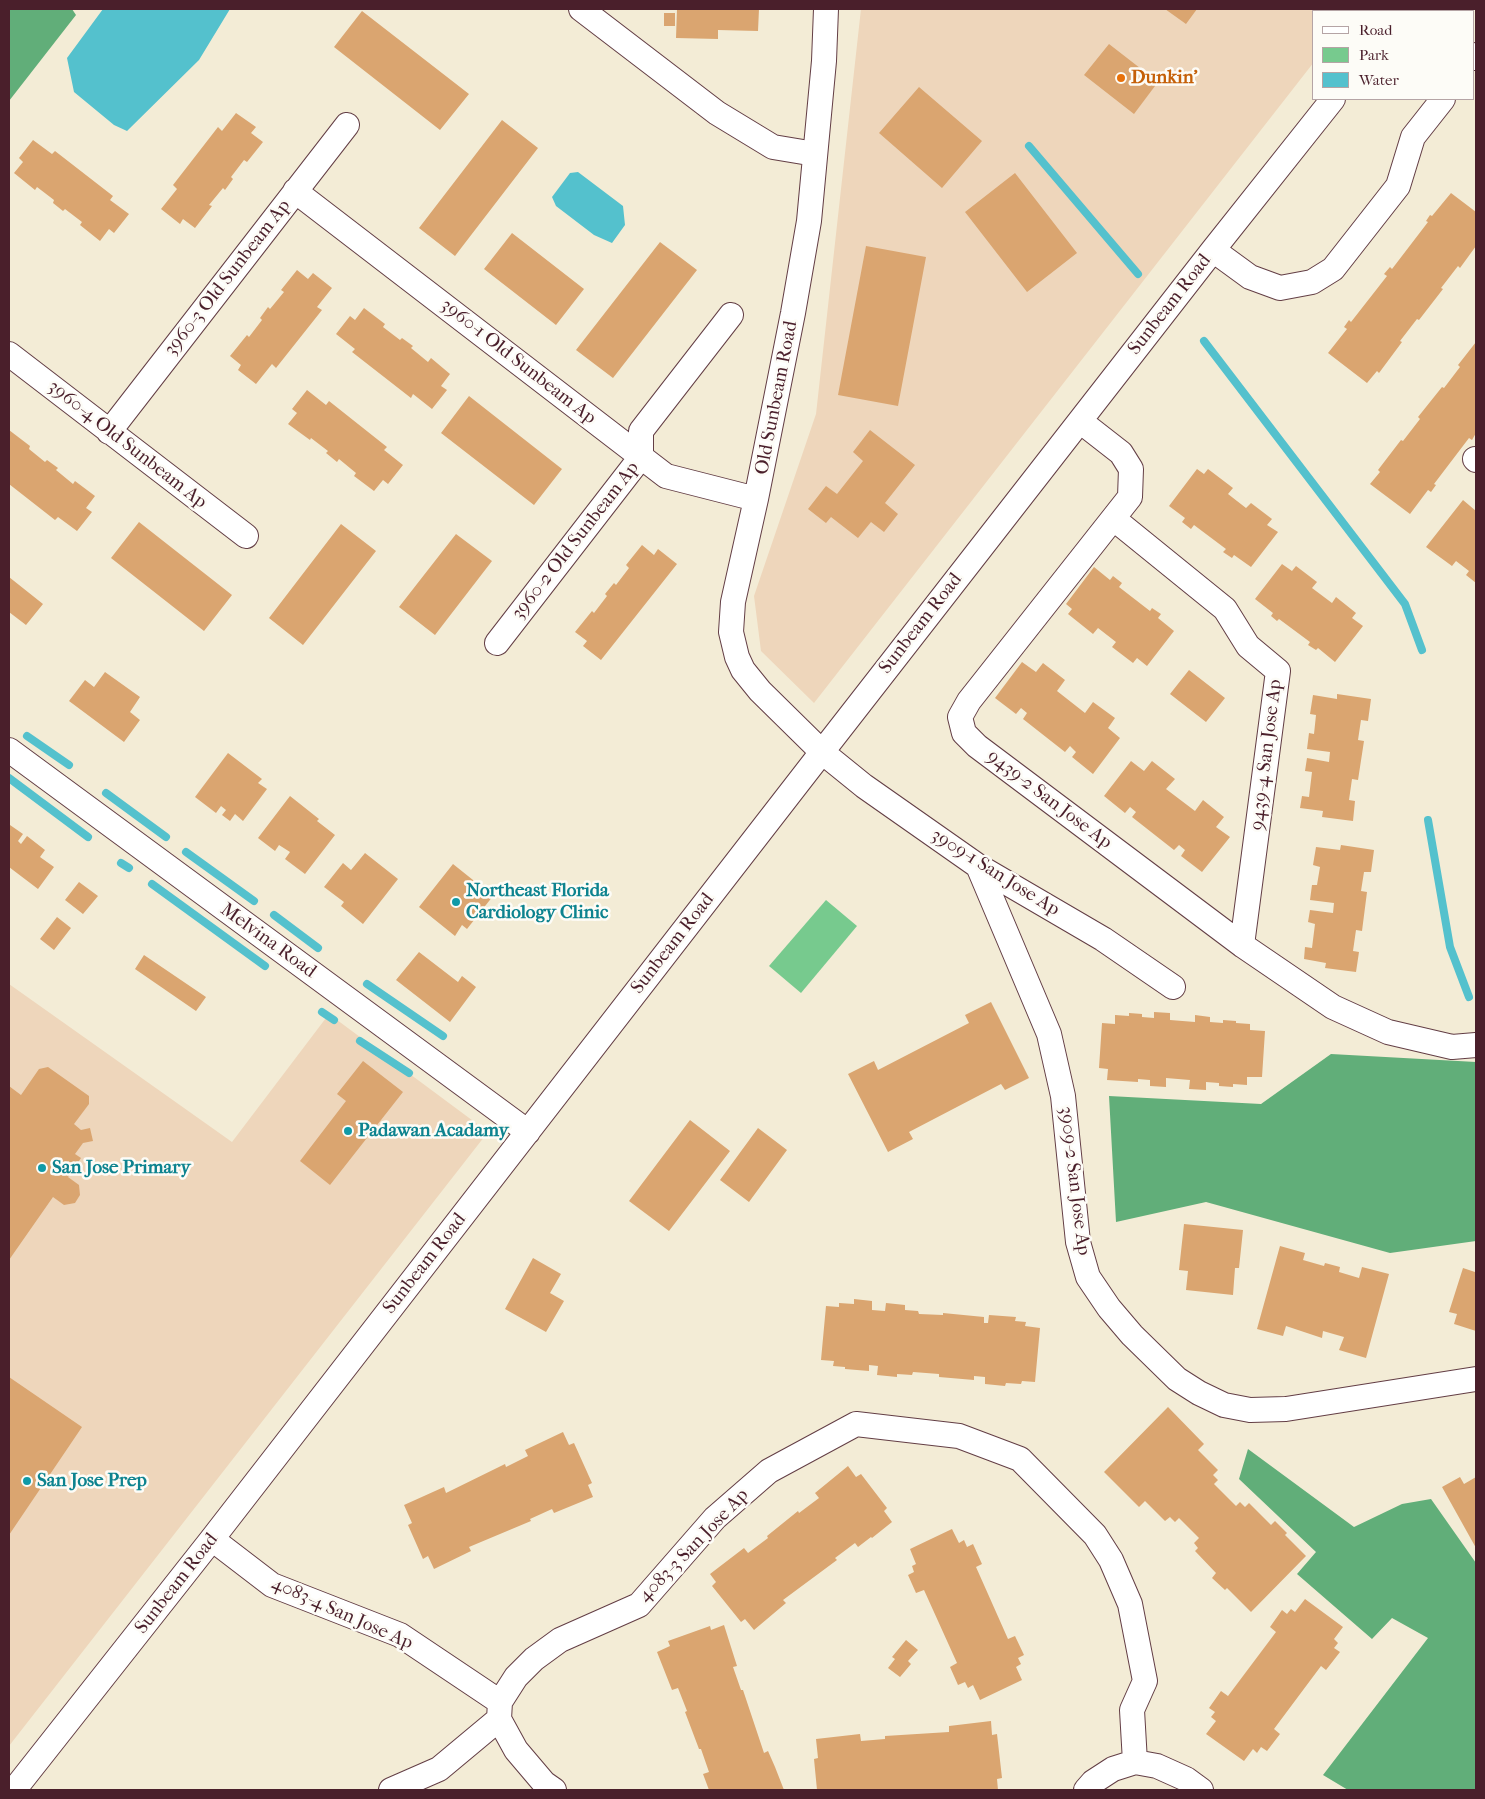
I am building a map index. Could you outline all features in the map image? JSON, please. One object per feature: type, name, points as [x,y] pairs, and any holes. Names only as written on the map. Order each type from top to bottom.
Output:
[{"type":"street","points":[[581,9],[717,113],[773,147],[815,154]]},
{"type":"street","name":"Old Sunbeam Road","points":[[822,752],[760,691],[743,670],[736,657],[732,632],[733,602],[794,314],[808,230],[824,61],[826,9]]},
{"type":"street","name":"Sunbeam Road","points":[[14,1790],[212,1539],[822,752],[1332,100]]},
{"type":"street","points":[[1213,250],[1250,278],[1280,288],[1312,282],[1333,269],[1398,186],[1414,137],[1442,100]]},
{"type":"street","name":"3960-3 Old Sunbeam Ap","points":[[109,432],[346,125]]},
{"type":"street","name":"3960-1 Old Sunbeam Ap","points":[[295,191],[666,476],[756,500]]},
{"type":"street","name":"3960-2 Old Sunbeam Ap","points":[[497,644],[641,457],[641,431],[731,315]]},
{"type":"street","name":"3960-4 Old Sunbeam Ap","points":[[9,354],[246,536]]},
{"type":"street","name":"9439-2 San Jose Ap","points":[[1080,421],[1121,453],[1131,469],[1130,497],[969,701],[960,717],[964,733],[977,746],[1242,945],[1333,1007],[1388,1032],[1452,1047],[1476,1045]]},
{"type":"street","name":"9439-4 San Jose Ap","points":[[1114,519],[1225,609],[1248,646],[1278,671],[1242,945]]},
{"type":"street","name":"Melvina Road","points":[[9,750],[528,1132]]},
{"type":"street","name":"3909-1 San Jose Ap","points":[[822,752],[864,786],[978,866],[1103,939],[1173,987]]},
{"type":"street","name":"3909-2 San Jose Ap","points":[[978,866],[1049,1034],[1063,1096],[1078,1242],[1088,1277],[1108,1308],[1132,1335],[1177,1378],[1199,1393],[1224,1405],[1250,1410],[1286,1409],[1476,1379]]},
{"type":"street","name":"4083-3 San Jose Ap","points":[[391,1790],[439,1769],[500,1710],[516,1676],[534,1659],[560,1640],[639,1605],[715,1518],[769,1470],[856,1424],[959,1436],[1020,1459],[1095,1535],[1111,1560],[1130,1604],[1145,1681],[1132,1710],[1135,1762]]},
{"type":"street","name":"4083-4 San Jose Ap","points":[[212,1539],[272,1585],[400,1636],[500,1710]]},
{"type":"street","points":[[500,1710],[516,1750],[544,1783],[554,1790]]},
{"type":"street","points":[[1086,1790],[1093,1782],[1113,1769],[1135,1762],[1157,1766],[1186,1779],[1201,1790]]},
{"type":"shaded area","points":[[861,9],[1355,9],[1312,10],[1312,65],[814,703],[761,651],[754,596],[816,414]]},
{"type":"shaded area","points":[[9,984],[232,1142],[329,1014],[488,1132],[9,1746]]},
{"type":"green space","points":[[9,9],[72,9],[76,15],[9,101]]},
{"type":"green space","points":[[826,900],[857,926],[801,993],[769,966]]},
{"type":"green space","points":[[1331,1054],[1476,1062],[1476,1241],[1390,1253],[1206,1202],[1116,1222],[1109,1096],[1261,1104]]},
{"type":"green space","points":[[1248,1449],[1354,1527],[1402,1504],[1431,1499],[1476,1563],[1476,1790],[1348,1790],[1323,1775],[1428,1638],[1392,1618],[1372,1639],[1297,1574],[1316,1552],[1239,1479]]},
{"type":"water","points":[[103,9],[230,9],[199,60],[127,131],[114,125],[74,92],[67,58]]},
{"type":"water","points":[[578,172],[623,206],[625,225],[612,243],[594,235],[556,206],[552,197],[570,173]]},
{"type":"building","points":[[677,9],[759,9],[758,31],[718,30],[718,39],[676,38]]},
{"type":"building","points":[[1165,9],[1197,9],[1186,24]]},
{"type":"building","points":[[362,11],[469,94],[440,130],[334,47]]},
{"type":"building","points":[[664,13],[675,13],[675,26],[664,26]]},
{"type":"building","name":"Dunkin'","points":[[1109,44],[1158,82],[1134,114],[1084,75]]},
{"type":"building","points":[[919,87],[982,141],[942,188],[879,133]]},
{"type":"building","points":[[236,113],[256,127],[251,133],[263,142],[247,162],[244,160],[231,177],[233,179],[225,190],[223,188],[209,205],[212,206],[195,228],[183,219],[180,224],[161,209],[177,189],[173,185],[218,127],[222,131]]},
{"type":"building","points":[[502,120],[538,148],[455,256],[419,228]]},
{"type":"building","points":[[33,140],[52,154],[55,151],[113,196],[110,200],[129,214],[114,233],[109,229],[100,241],[80,225],[82,222],[65,209],[63,211],[53,203],[54,200],[37,187],[35,190],[14,173],[23,162],[19,158]]},
{"type":"building","points":[[1015,173],[1077,253],[1027,292],[965,212]]},
{"type":"building","points":[[1451,193],[1476,212],[1476,246],[1460,268],[1458,266],[1441,288],[1443,289],[1419,320],[1417,319],[1400,341],[1402,342],[1379,373],[1377,371],[1367,383],[1328,353],[1347,329],[1344,327],[1349,320],[1351,322],[1387,276],[1384,274],[1390,267],[1392,269],[1428,222],[1426,221],[1430,215],[1432,216]]},
{"type":"building","points":[[512,233],[584,289],[556,325],[484,269]]},
{"type":"building","points":[[660,242],[697,270],[613,378],[576,350]]},
{"type":"building","points":[[866,246],[926,257],[898,406],[838,395]]},
{"type":"building","points":[[297,270],[308,279],[313,273],[332,288],[317,307],[322,310],[276,368],[272,364],[256,384],[238,370],[241,365],[230,356],[247,335],[249,337],[262,320],[260,318],[268,307],[270,309],[284,292],[281,290]]},
{"type":"building","points":[[364,308],[385,324],[383,327],[400,340],[402,338],[413,346],[411,348],[428,362],[431,358],[450,374],[441,386],[447,390],[432,409],[413,394],[411,398],[352,352],[355,349],[336,334],[350,316],[355,320]]},
{"type":"building","points":[[1476,342],[1476,433],[1472,440],[1469,438],[1434,484],[1436,485],[1431,492],[1428,490],[1410,514],[1370,484],[1380,472],[1378,470],[1401,440],[1403,441],[1420,419],[1418,417],[1460,367],[1458,365]]},
{"type":"building","points":[[307,390],[326,405],[329,401],[387,447],[384,450],[403,465],[388,484],[383,480],[374,491],[354,476],[356,473],[339,459],[337,462],[326,453],[328,451],[288,424],[297,413],[292,409]]},
{"type":"building","points":[[469,396],[562,469],[534,505],[441,433]]},
{"type":"building","points":[[9,430],[30,446],[29,449],[45,462],[47,460],[58,468],[56,470],[73,484],[75,481],[95,496],[86,508],[92,512],[77,531],[58,517],[55,520],[9,484]]},
{"type":"building","points":[[870,430],[915,465],[885,503],[898,514],[884,532],[871,522],[858,538],[831,517],[826,523],[808,509],[826,486],[837,494],[863,461],[853,452]]},
{"type":"building","points":[[1197,469],[1204,474],[1208,469],[1233,488],[1228,494],[1246,508],[1251,503],[1272,519],[1267,525],[1278,532],[1251,567],[1234,555],[1232,558],[1223,552],[1226,549],[1194,525],[1191,529],[1182,522],[1185,518],[1169,506]]},
{"type":"building","points":[[1463,500],[1476,511],[1476,583],[1466,575],[1469,571],[1456,561],[1452,566],[1426,547]]},
{"type":"building","points":[[139,522],[232,595],[204,631],[111,558]]},
{"type":"building","points":[[341,524],[376,551],[303,645],[269,618]]},
{"type":"building","points":[[456,534],[492,561],[435,635],[399,607]]},
{"type":"building","points":[[642,545],[654,555],[658,549],[677,564],[601,660],[583,646],[587,641],[575,632],[592,611],[594,613],[614,583],[616,585],[629,568],[626,565]]},
{"type":"building","points":[[1282,564],[1292,571],[1296,566],[1317,582],[1312,588],[1332,603],[1336,597],[1356,613],[1352,618],[1363,626],[1335,662],[1318,648],[1316,650],[1308,645],[1310,642],[1279,619],[1277,621],[1271,616],[1273,613],[1255,599]]},
{"type":"building","points":[[1094,567],[1110,580],[1113,576],[1122,583],[1119,587],[1150,611],[1152,608],[1161,614],[1158,618],[1174,631],[1147,666],[1137,658],[1133,663],[1112,647],[1116,642],[1098,628],[1093,634],[1068,614],[1072,609],[1066,604]]},
{"type":"building","points":[[9,577],[43,604],[26,625],[9,612]]},
{"type":"building","points":[[1022,662],[1036,672],[1043,663],[1065,680],[1057,691],[1085,713],[1093,702],[1115,718],[1108,728],[1120,738],[1093,774],[1072,757],[1076,752],[1070,746],[1065,752],[1023,719],[1027,713],[1021,708],[1016,714],[995,698]]},
{"type":"building","points":[[1189,670],[1225,698],[1206,722],[1170,694]]},
{"type":"building","points":[[105,672],[140,697],[130,712],[140,720],[124,742],[69,701],[85,680],[94,687]]},
{"type":"building","points":[[1337,694],[1371,699],[1368,721],[1361,720],[1358,740],[1364,741],[1358,780],[1352,779],[1349,800],[1355,801],[1353,821],[1322,817],[1323,811],[1300,808],[1302,796],[1309,797],[1312,772],[1305,771],[1307,758],[1329,762],[1330,752],[1307,749],[1309,733],[1314,734],[1316,715],[1310,714],[1313,695],[1337,699]]},
{"type":"building","points":[[228,753],[262,779],[258,783],[267,789],[243,821],[235,814],[230,821],[222,815],[226,810],[221,806],[216,813],[195,797]]},
{"type":"building","points":[[1131,761],[1144,771],[1152,761],[1175,779],[1166,789],[1195,811],[1203,800],[1224,817],[1216,827],[1230,837],[1202,872],[1181,856],[1185,850],[1179,845],[1174,850],[1132,817],[1136,812],[1130,807],[1125,813],[1104,796]]},
{"type":"building","points":[[290,796],[319,819],[317,821],[335,835],[305,874],[285,859],[290,852],[279,845],[275,851],[258,838]]},
{"type":"building","points":[[10,825],[23,834],[18,841],[21,844],[27,836],[45,850],[40,857],[54,867],[38,889],[9,867]]},
{"type":"building","points":[[1341,845],[1374,850],[1371,872],[1364,872],[1361,891],[1367,892],[1362,931],[1356,930],[1353,951],[1359,952],[1356,972],[1325,968],[1326,963],[1304,959],[1305,947],[1312,948],[1315,924],[1308,922],[1310,910],[1333,913],[1334,903],[1310,900],[1312,885],[1317,885],[1320,867],[1313,865],[1316,847],[1340,850]]},
{"type":"building","points":[[365,853],[398,879],[363,924],[341,906],[344,902],[324,887],[343,863],[351,870]]},
{"type":"building","name":"Northeast Florida Cardiology Clinic","points":[[453,864],[493,896],[467,929],[462,925],[455,936],[419,907]]},
{"type":"building","points":[[79,882],[98,896],[83,914],[65,900]]},
{"type":"building","points":[[57,917],[71,928],[54,950],[40,939]]},
{"type":"building","points":[[419,952],[458,982],[462,976],[476,987],[450,1022],[396,980]]},
{"type":"building","points":[[144,955],[206,997],[196,1011],[135,969]]},
{"type":"building","points":[[991,1002],[1029,1078],[1005,1090],[1001,1084],[909,1132],[913,1139],[888,1152],[848,1074],[874,1061],[878,1070],[969,1023],[965,1015]]},
{"type":"building","points":[[1154,1012],[1170,1013],[1170,1020],[1195,1022],[1195,1015],[1210,1017],[1210,1022],[1223,1023],[1223,1020],[1250,1024],[1250,1030],[1265,1031],[1262,1077],[1247,1077],[1247,1085],[1233,1084],[1233,1087],[1219,1086],[1219,1083],[1206,1082],[1206,1090],[1189,1089],[1190,1080],[1166,1078],[1166,1087],[1150,1086],[1150,1080],[1138,1079],[1138,1082],[1107,1080],[1108,1069],[1099,1068],[1102,1023],[1115,1024],[1115,1015],[1129,1016],[1129,1013],[1142,1014],[1142,1017],[1154,1018]]},
{"type":"building","name":"Padawan Acadamy","points":[[363,1061],[403,1092],[330,1185],[300,1161],[346,1101],[337,1094]]},
{"type":"building","name":"San Jose Primary","points":[[48,1067],[89,1096],[89,1104],[74,1124],[81,1130],[90,1128],[93,1141],[83,1143],[75,1154],[81,1158],[68,1177],[79,1185],[80,1195],[75,1203],[64,1205],[53,1197],[9,1260],[9,1086],[21,1095],[39,1069]]},
{"type":"building","points":[[690,1120],[730,1151],[669,1231],[629,1201]]},
{"type":"building","points":[[758,1128],[787,1150],[749,1202],[720,1180]]},
{"type":"building","points":[[1184,1224],[1243,1230],[1239,1268],[1235,1268],[1233,1295],[1186,1290],[1188,1271],[1179,1270]]},
{"type":"building","points":[[1280,1246],[1305,1253],[1303,1260],[1324,1266],[1325,1263],[1340,1267],[1339,1272],[1359,1278],[1362,1267],[1389,1274],[1366,1358],[1339,1350],[1344,1337],[1323,1331],[1322,1338],[1286,1326],[1283,1336],[1257,1329]]},
{"type":"building","points":[[533,1258],[561,1274],[550,1293],[564,1301],[546,1332],[505,1309]]},
{"type":"building","points":[[1463,1268],[1475,1272],[1476,1269],[1476,1331],[1454,1324],[1457,1314],[1449,1312]]},
{"type":"building","points":[[854,1299],[872,1301],[872,1310],[885,1311],[886,1303],[905,1305],[905,1310],[918,1311],[919,1314],[943,1315],[943,1313],[984,1317],[984,1323],[988,1323],[989,1315],[1016,1317],[1015,1321],[1026,1322],[1025,1326],[1040,1328],[1035,1382],[1022,1381],[1021,1384],[1006,1383],[1005,1386],[985,1384],[985,1377],[974,1376],[974,1380],[939,1377],[939,1374],[913,1372],[912,1375],[897,1374],[897,1377],[877,1375],[878,1366],[869,1365],[869,1371],[833,1366],[834,1361],[821,1360],[826,1306],[839,1307],[839,1303],[854,1304]]},
{"type":"building","name":"San Jose Prep","points":[[9,1377],[82,1427],[9,1535]]},
{"type":"building","points":[[1168,1407],[1204,1444],[1198,1450],[1218,1470],[1213,1475],[1218,1480],[1214,1484],[1236,1506],[1240,1502],[1245,1507],[1249,1503],[1271,1525],[1275,1521],[1287,1533],[1285,1535],[1306,1556],[1251,1612],[1227,1588],[1225,1590],[1212,1578],[1216,1573],[1195,1551],[1198,1548],[1194,1543],[1199,1538],[1179,1518],[1175,1522],[1170,1517],[1165,1521],[1145,1501],[1139,1507],[1104,1472]]},
{"type":"building","points":[[563,1432],[569,1445],[574,1443],[592,1483],[588,1485],[593,1497],[554,1513],[552,1509],[530,1519],[531,1521],[469,1547],[471,1551],[434,1569],[428,1556],[423,1559],[408,1525],[412,1523],[404,1505],[444,1487],[446,1493],[505,1464],[506,1467],[528,1456],[525,1450]]},
{"type":"building","points":[[848,1466],[856,1477],[861,1474],[887,1508],[884,1511],[892,1522],[858,1547],[855,1543],[835,1558],[837,1560],[783,1600],[786,1603],[754,1630],[745,1619],[741,1622],[712,1586],[716,1582],[710,1574],[744,1548],[748,1553],[768,1538],[767,1536],[798,1511],[799,1513],[819,1498],[815,1493]]},
{"type":"building","points":[[1460,1477],[1464,1484],[1476,1477],[1476,1548],[1442,1487]]},
{"type":"building","points":[[952,1529],[959,1543],[964,1540],[967,1547],[973,1544],[982,1564],[976,1567],[1008,1639],[1015,1636],[1024,1655],[1018,1658],[1021,1664],[1016,1667],[1022,1680],[980,1700],[973,1685],[968,1688],[965,1682],[958,1685],[950,1667],[957,1663],[924,1590],[916,1593],[908,1575],[914,1572],[912,1566],[916,1564],[910,1549]]},
{"type":"building","points":[[1305,1599],[1343,1627],[1334,1639],[1338,1643],[1334,1648],[1340,1652],[1326,1670],[1321,1666],[1274,1729],[1280,1734],[1267,1751],[1261,1747],[1257,1753],[1253,1749],[1244,1761],[1206,1734],[1216,1721],[1211,1717],[1215,1712],[1209,1708],[1221,1691],[1228,1696],[1276,1632],[1270,1627],[1282,1610],[1287,1614],[1291,1609],[1295,1612]]},
{"type":"building","points":[[724,1625],[737,1666],[733,1667],[741,1690],[743,1690],[764,1753],[768,1751],[784,1790],[709,1790],[703,1774],[709,1772],[685,1712],[687,1711],[678,1688],[672,1690],[657,1652],[670,1646],[668,1641],[710,1626],[711,1630]]},
{"type":"building","points":[[906,1640],[918,1650],[908,1661],[911,1664],[900,1677],[888,1668],[895,1659],[892,1657]]},
{"type":"building","points":[[991,1721],[992,1735],[997,1734],[1002,1778],[997,1779],[998,1790],[817,1790],[814,1759],[818,1758],[816,1739],[860,1734],[861,1741],[885,1739],[885,1736],[949,1732],[949,1726]]},
{"type":"waterway","points":[[1029,146],[1138,274]]},
{"type":"waterway","points":[[1204,341],[1405,604],[1422,650]]},
{"type":"waterway","points":[[27,736],[69,765]]},
{"type":"waterway","points":[[9,778],[88,837]]},
{"type":"waterway","points":[[106,793],[166,837]]},
{"type":"waterway","points":[[1428,820],[1450,947],[1469,997]]},
{"type":"waterway","points":[[186,852],[254,901]]},
{"type":"waterway","points":[[121,863],[129,868]]},
{"type":"waterway","points":[[152,884],[265,966]]},
{"type":"waterway","points":[[274,915],[318,948]]},
{"type":"waterway","points":[[367,984],[443,1036]]},
{"type":"waterway","points":[[322,1012],[334,1020]]},
{"type":"waterway","points":[[360,1041],[409,1073]]},
{"type":"place","name":"Dunkin'","points":[[1121,78]]},
{"type":"place","name":"Northeast Florida Cardiology Clinic","points":[[456,902]]},
{"type":"place","name":"Padawan Acadamy","points":[[348,1131]]},
{"type":"place","name":"San Jose Primary","points":[[42,1168]]},
{"type":"place","name":"San Jose Prep","points":[[27,1481]]}]
